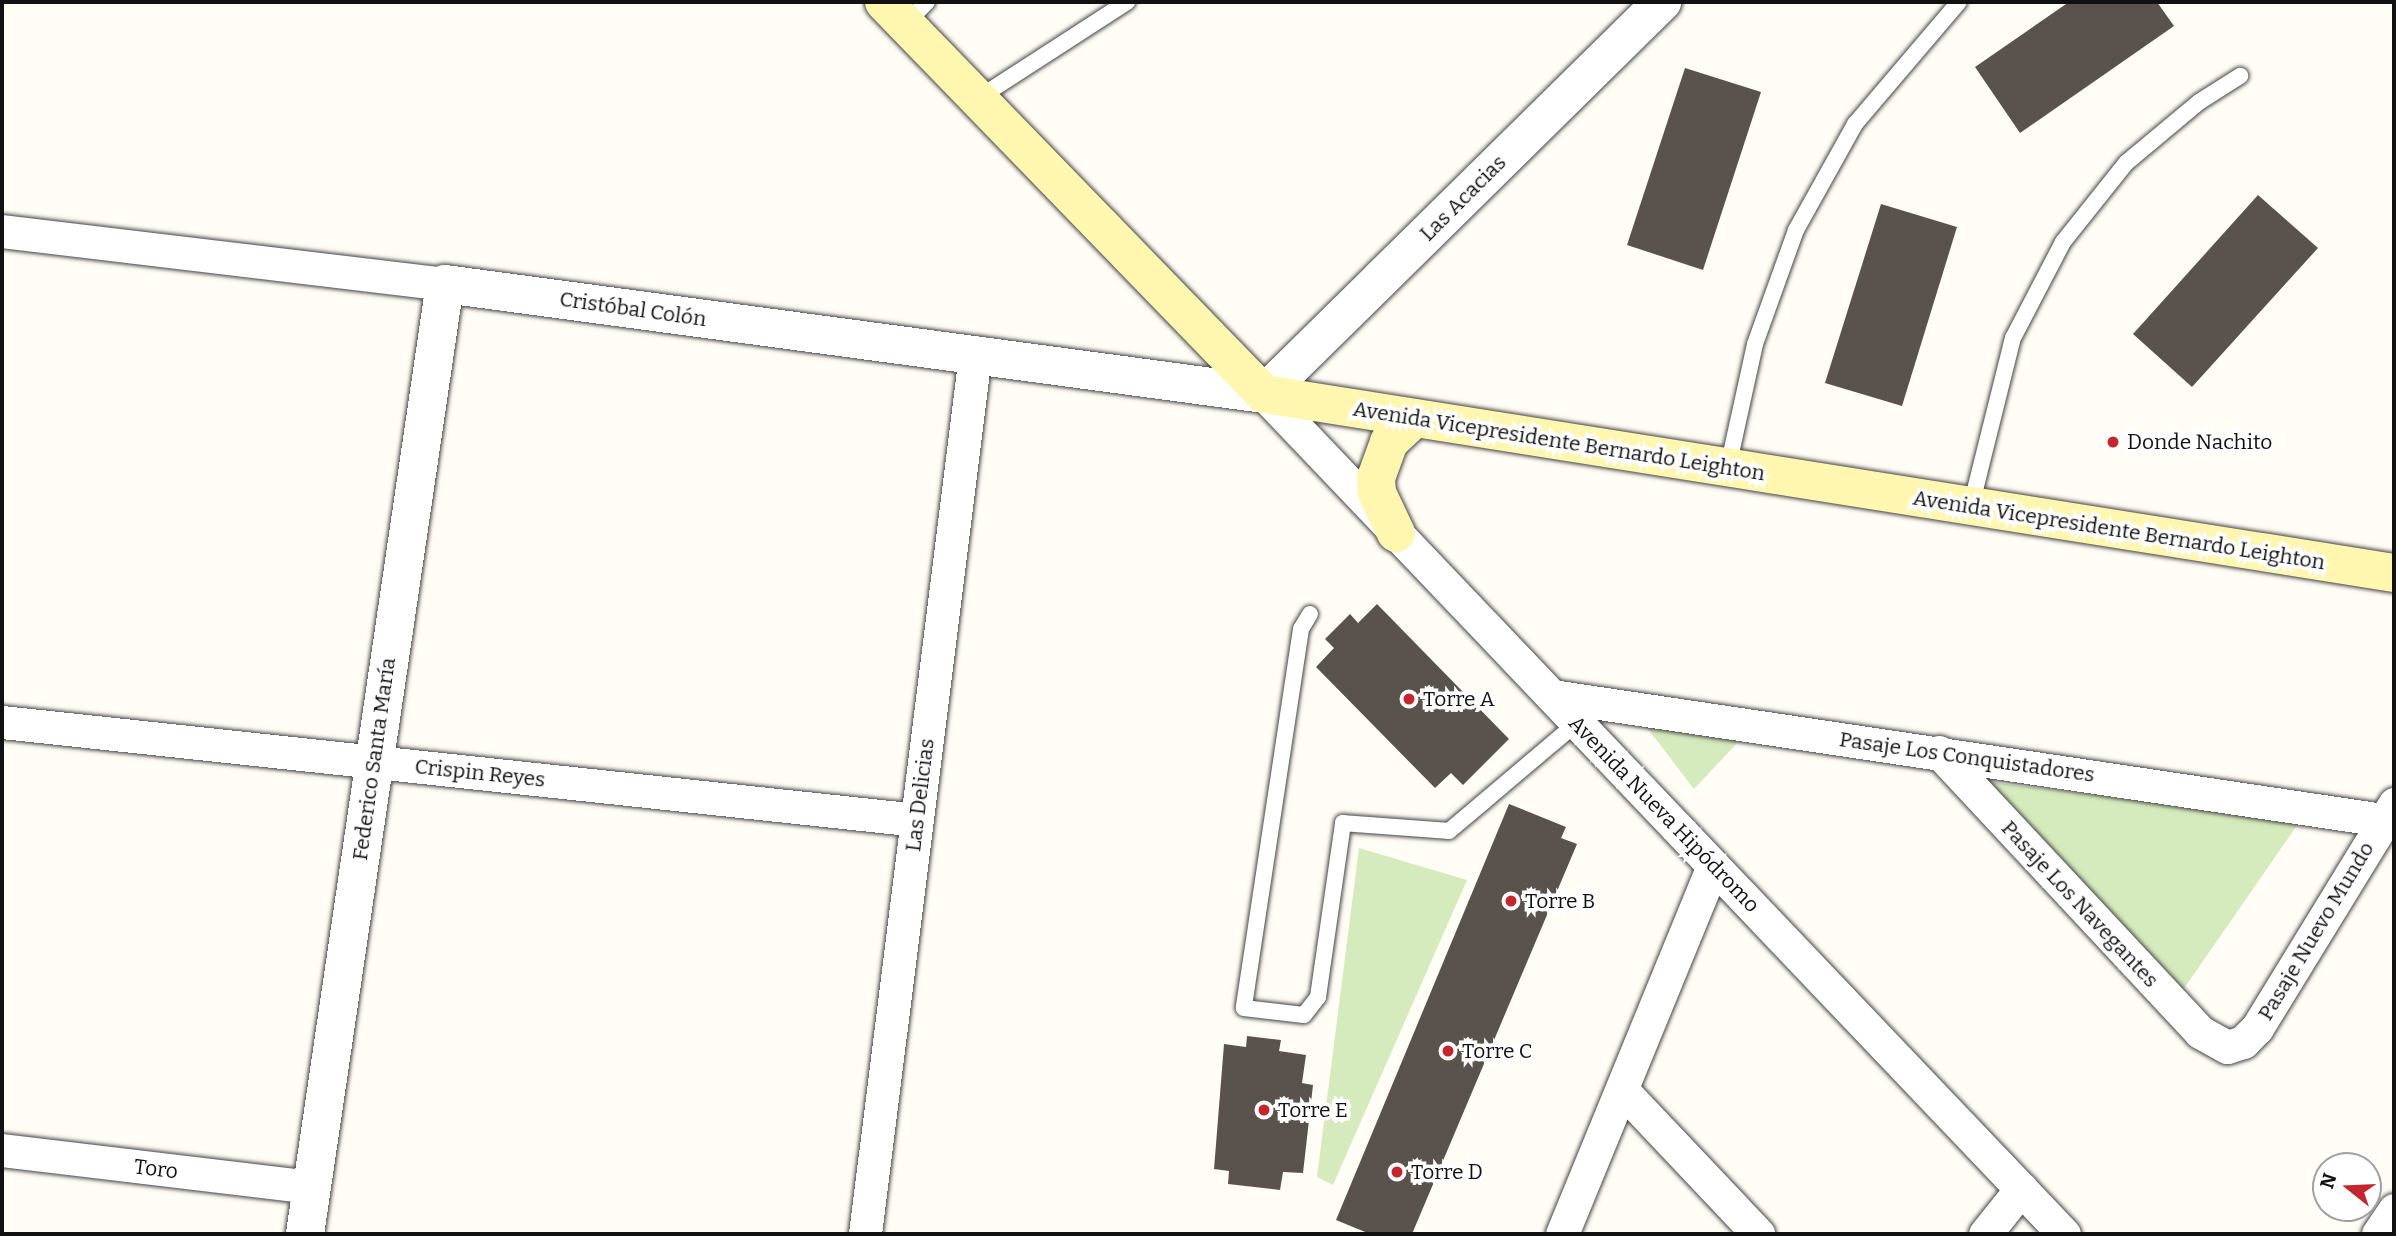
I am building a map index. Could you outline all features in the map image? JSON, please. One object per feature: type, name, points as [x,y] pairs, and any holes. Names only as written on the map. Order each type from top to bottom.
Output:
[{"type":"main road","points":[[905,9],[977,99],[1264,394]]},
{"type":"main road","name":"Avenida Vicepresidente Bernardo Leighton","points":[[1264,394],[2394,573]]},
{"type":"main road","points":[[1396,533],[1377,493],[1376,478],[1389,442],[1415,418]]},
{"type":"street","name":"Las Acacias","points":[[1264,394],[1662,2]]},
{"type":"street","name":"Cristóbal Colón","points":[[2,231],[445,284],[1264,394]]},
{"type":"street","name":"Federico Santa María","points":[[305,1234],[445,284]]},
{"type":"street","name":"Las Delicias","points":[[865,1234],[975,355]]},
{"type":"street","name":"Avenida Nueva Hipódromo","points":[[1264,394],[2064,1234]]},
{"type":"street","name":"Pasaje Los Conquistadores","points":[[1552,696],[1939,752],[2389,812]]},
{"type":"street","name":"Crispin Reyes","points":[[2,722],[917,820]]},
{"type":"street","name":"Pasaje Los Navegantes","points":[[1939,752],[2200,1032],[2227,1047]]},
{"type":"street","name":"Pasaje Nuevo Mundo","points":[[2227,1047],[2243,1042],[2257,1028],[2389,812]]},
{"type":"street","points":[[1562,1234],[1623,1091],[1713,866]]},
{"type":"street","points":[[1623,1091],[1758,1234]]},
{"type":"street","name":"Toro","points":[[2,1150],[311,1187]]},
{"type":"street","points":[[1986,1234],[2021,1189]]},
{"type":"street","points":[[2378,1234],[2394,1210]]},
{"type":"lane","points":[[977,99],[1127,2]]},
{"type":"lane","points":[[1728,468],[1755,344],[1796,230],[1856,124],[1959,2]]},
{"type":"lane","points":[[1971,506],[2013,338],[2063,242],[2126,163],[2190,109],[2240,76]]},
{"type":"lane","points":[[1310,614],[1301,629],[1244,1008],[1304,1015],[1318,997],[1343,823],[1449,831],[1577,723]]},
{"type":"green space","points":[[1641,720],[1740,740],[1694,789]]},
{"type":"green space","points":[[1990,782],[2300,821],[2183,990]]},
{"type":"green space","points":[[1359,848],[1467,880],[1333,1185],[1317,1177]]},
{"type":"building","points":[[2069,2],[2157,2],[2174,26],[2020,133],[1975,67]]},
{"type":"building","points":[[1685,68],[1761,92],[1703,270],[1627,245]]},
{"type":"building","points":[[2258,195],[2318,248],[2192,387],[2133,334]]},
{"type":"building","points":[[1881,204],[1957,227],[1902,406],[1825,383]]},
{"type":"building","name":"Torre A","points":[[1377,604],[1509,739],[1463,785],[1451,773],[1435,788],[1316,667],[1334,648],[1325,639],[1350,614],[1358,623]]},
{"type":"building","points":[[1509,804],[1566,827],[1561,838],[1577,844],[1412,1234],[1370,1234],[1336,1220]]},
{"type":"building","name":"Torre E","points":[[1247,1036],[1281,1040],[1279,1051],[1306,1055],[1302,1083],[1313,1085],[1303,1173],[1283,1172],[1280,1190],[1228,1184],[1229,1171],[1214,1169],[1224,1044],[1246,1047]]},
{"type":"place","name":"Donde Nachito","points":[[2113,442]]},
{"type":"place","name":"Torre A","points":[[1409,699]]},
{"type":"place","name":"Torre B","points":[[1511,901]]},
{"type":"place","name":"Torre C","points":[[1448,1051]]},
{"type":"place","name":"Torre E","points":[[1264,1110]]},
{"type":"place","name":"Torre D","points":[[1397,1172]]}]
